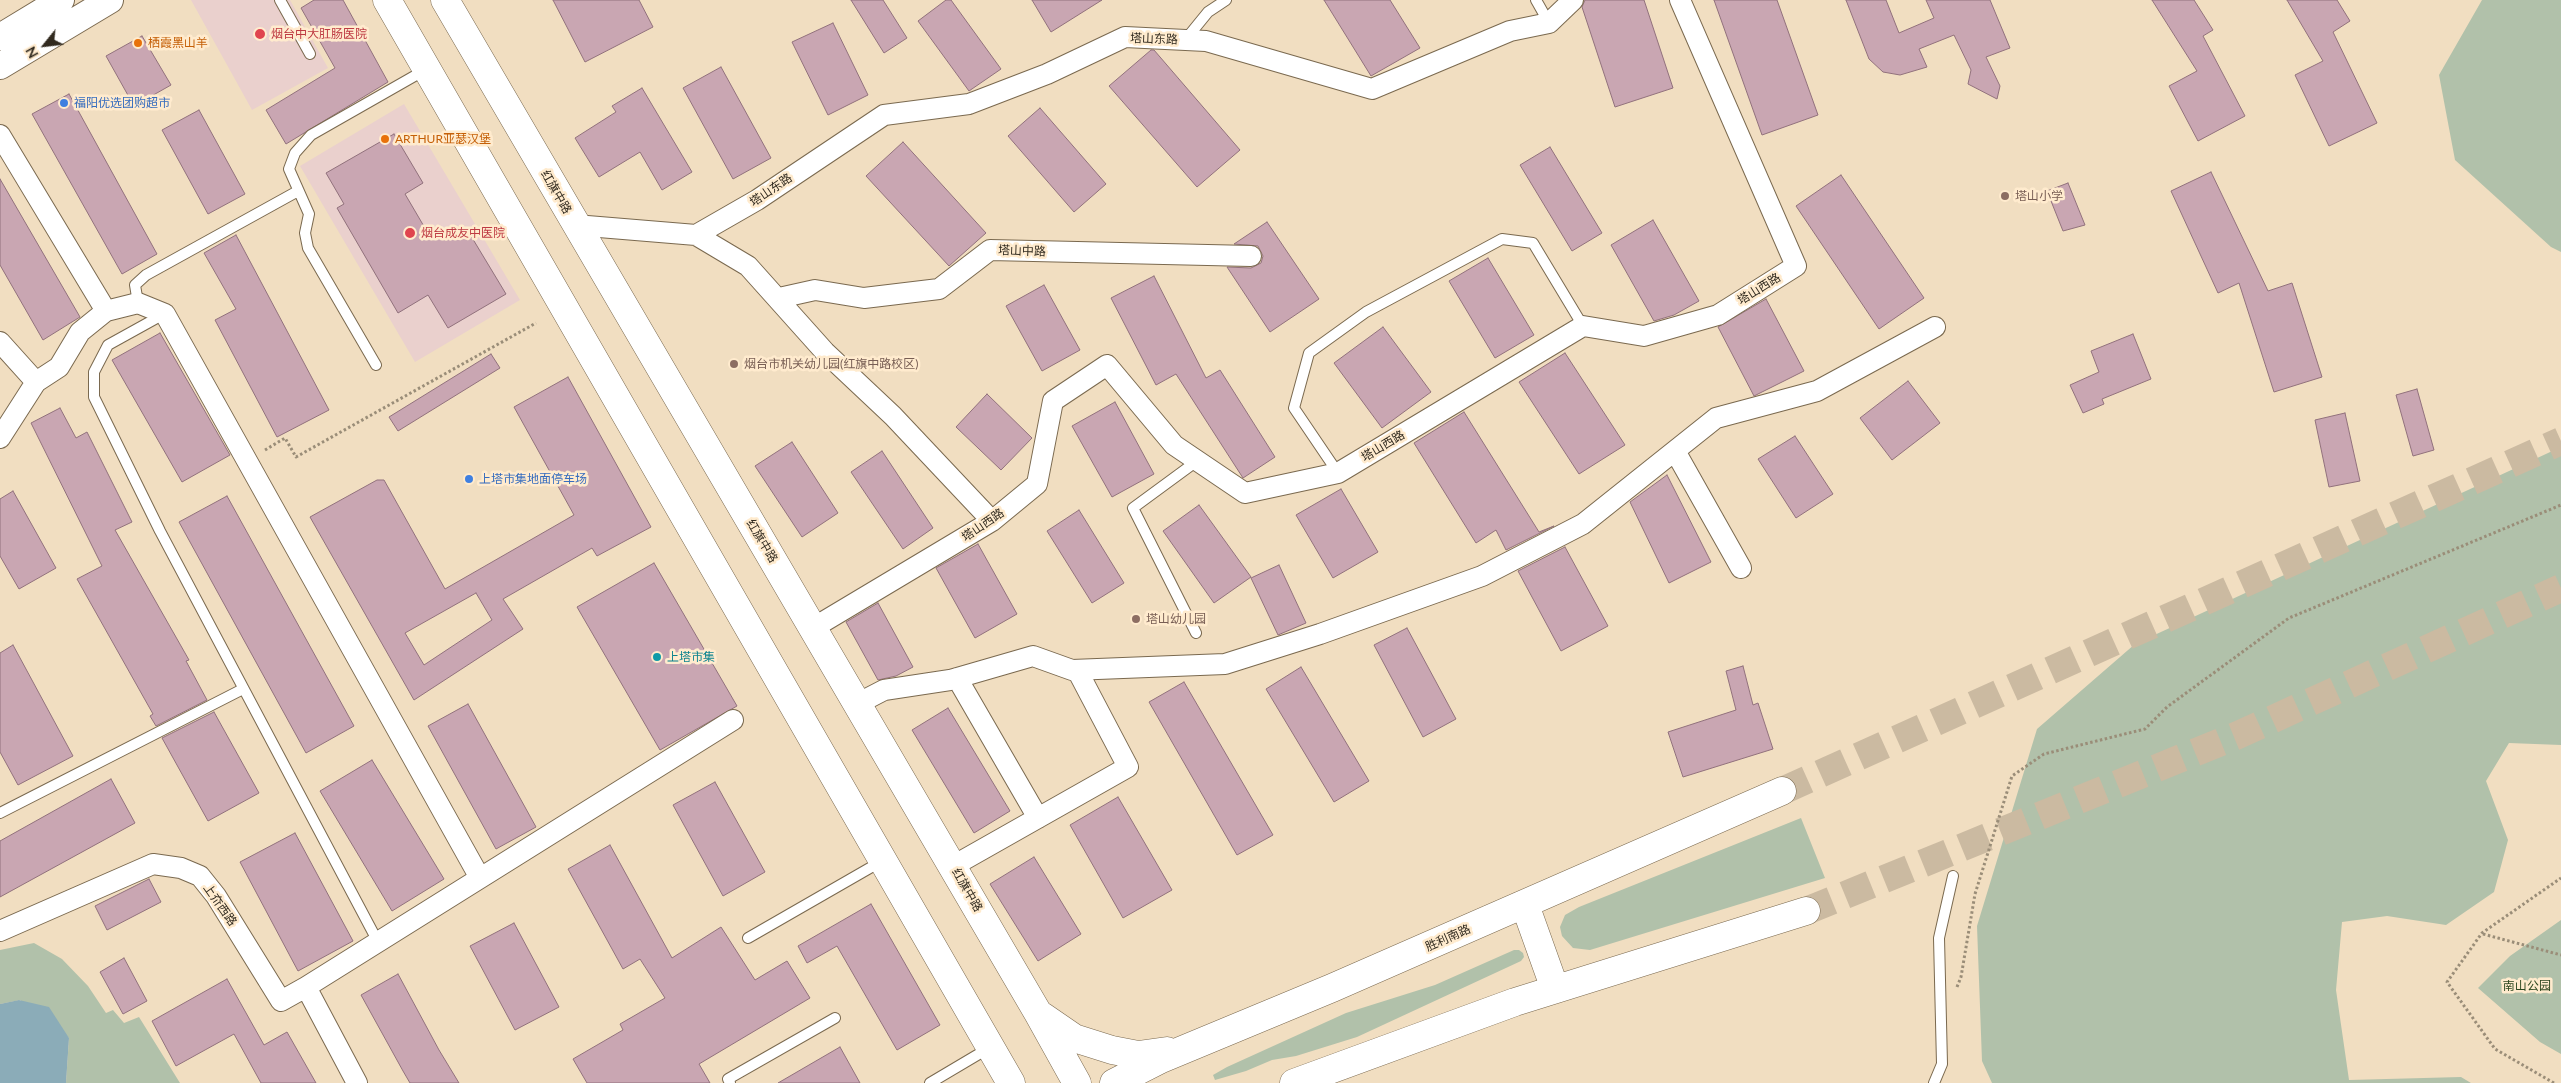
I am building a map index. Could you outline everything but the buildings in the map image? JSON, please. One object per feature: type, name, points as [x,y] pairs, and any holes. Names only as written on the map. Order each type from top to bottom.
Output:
[{"type":"main road","points":[[387,0],[1011,1083]]},
{"type":"main road","name":"红旗中路","points":[[445,0],[1038,1013],[1077,1083]]},
{"type":"main road","name":"胜利南路","points":[[1114,1083],[1193,1046],[1525,905],[1782,791]]},
{"type":"main road","points":[[1525,905],[1555,989]]},
{"type":"main road","points":[[1294,1083],[1334,1076],[1555,989],[1806,912]]},
{"type":"main road","points":[[1038,1013],[1074,1038],[1112,1050],[1138,1055],[1193,1046]]},
{"type":"street","points":[[0,37],[60,0]]},
{"type":"street","points":[[0,66],[110,0]]},
{"type":"street","name":"塔山东路","points":[[696,235],[757,200],[884,115],[968,104],[1047,74],[1124,37],[1206,41],[1372,89],[1510,31],[1549,22],[1573,0]]},
{"type":"street","name":"塔山西路","points":[[813,628],[992,521],[1037,484],[1053,401],[1107,365],[1174,445],[1245,493],[1338,473],[1583,326],[1644,336],[1718,315],[1796,266],[1680,0]]},
{"type":"street","points":[[0,135],[106,311]]},
{"type":"street","points":[[575,225],[696,235],[748,266],[779,298],[825,352],[893,416],[992,521]]},
{"type":"street","name":"塔山中路","points":[[779,298],[815,290],[864,298],[939,289],[990,250],[1251,256]]},
{"type":"street","points":[[0,438],[36,382],[59,367],[80,332],[106,311],[138,303],[165,314],[480,878]]},
{"type":"street","points":[[857,704],[884,690],[958,678],[1032,656],[1049,663],[1077,670],[1225,664],[1320,634],[1482,576],[1583,524],[1716,418],[1817,391],[1935,327]]},
{"type":"street","points":[[0,342],[36,382]]},
{"type":"street","points":[[1675,451],[1741,568]]},
{"type":"street","points":[[952,866],[1128,767],[1077,670]]},
{"type":"street","points":[[958,678],[1038,818]]},
{"type":"street","points":[[357,1083],[306,987],[733,720]]},
{"type":"street","name":"上夼西路","points":[[0,931],[153,864],[181,868],[200,876],[216,896],[281,1001],[306,987]]},
{"type":"lane","points":[[280,0],[310,54]]},
{"type":"lane","points":[[1185,40],[1208,12],[1226,0]]},
{"type":"lane","points":[[1536,0],[1549,22]]},
{"type":"lane","points":[[376,365],[308,248],[306,233],[309,214],[289,169],[295,153],[311,135],[427,69]]},
{"type":"lane","points":[[138,303],[135,285],[146,275],[298,191]]},
{"type":"lane","points":[[1338,473],[1294,408],[1309,353],[1366,312],[1502,239],[1534,243],[1583,326]]},
{"type":"lane","points":[[165,314],[108,345],[94,372],[94,397],[160,531],[378,942]]},
{"type":"lane","points":[[1196,633],[1133,508],[1197,460]]},
{"type":"lane","points":[[0,813],[244,689]]},
{"type":"lane","points":[[748,938],[883,861]]},
{"type":"lane","points":[[1934,1083],[1942,1064],[1939,938],[1953,876]]},
{"type":"lane","points":[[730,1083],[728,1079],[835,1018]]},
{"type":"lane","points":[[930,1083],[990,1047]]},
{"type":"path","points":[[263,451],[285,438],[296,457],[536,322]]},
{"type":"path","points":[[1954,994],[1961,977],[1974,894],[2012,776],[2044,754],[2145,729],[2167,708],[2289,618],[2561,505]]},
{"type":"path","points":[[2554,1083],[2495,1049],[2447,982],[2482,933],[2561,878]]},
{"type":"path","points":[[2482,933],[2561,955]]},
{"type":"shaded area","name":"烟台中大肛肠医院","points":[[191,0],[290,0],[328,68],[252,110]]},
{"type":"shaded area","name":"烟台成友中医院","points":[[404,104],[520,300],[415,362],[300,166]]},
{"type":"green space","points":[[2482,0],[2561,0],[2561,252],[2551,247],[2455,160],[2439,75]]},
{"type":"green space","points":[[2561,447],[2561,745],[2509,743],[2486,781],[2508,840],[2494,892],[2446,925],[2387,916],[2342,922],[2336,990],[2349,1080],[2461,1077],[2471,1083],[1992,1083],[1982,1061],[1977,926],[2037,729],[2135,644]]},
{"type":"green space","points":[[1801,818],[1825,878],[1590,950],[1573,948],[1562,936],[1560,927],[1565,915],[1579,907]]},
{"type":"green space","name":"南山公园","points":[[2561,920],[2561,1054],[2540,1042],[2478,988],[2510,956]]},
{"type":"green space","points":[[34,943],[62,959],[88,986],[106,1013],[113,1010],[124,1023],[139,1017],[180,1083],[66,1083],[69,1038],[20,1000],[0,1004],[0,950]]},
{"type":"green space","points":[[1514,950],[1519,950],[1523,953],[1524,957],[1521,961],[1357,1037],[1296,1056],[1272,1060],[1246,1071],[1215,1080],[1213,1075],[1227,1067],[1346,1013],[1435,985]]},
{"type":"water","points":[[19,1000],[49,1007],[69,1038],[66,1083],[0,1083],[0,1004]]},
{"type":"tunnel","points":[[1782,791],[2561,441]]},
{"type":"tunnel","points":[[1806,911],[2238,735],[2561,588]]},
{"type":"place","name":"烟台中大肛肠医院","points":[[260,34]]},
{"type":"place","name":"栖霞黑山羊","points":[[138,43]]},
{"type":"place","name":"福阳优选团购超市","points":[[64,103]]},
{"type":"place","name":"ARTHUR亚瑟汉堡","points":[[385,139]]},
{"type":"place","name":"塔山小学","points":[[2005,196]]},
{"type":"place","name":"烟台成友中医院","points":[[410,233]]},
{"type":"place","name":"烟台市机关幼儿园(红旗中路校区)","points":[[734,364]]},
{"type":"place","name":"上塔市集地面停车场","points":[[469,479]]},
{"type":"place","name":"塔山幼儿园","points":[[1136,619]]},
{"type":"place","name":"上塔市集","points":[[657,657]]}]
